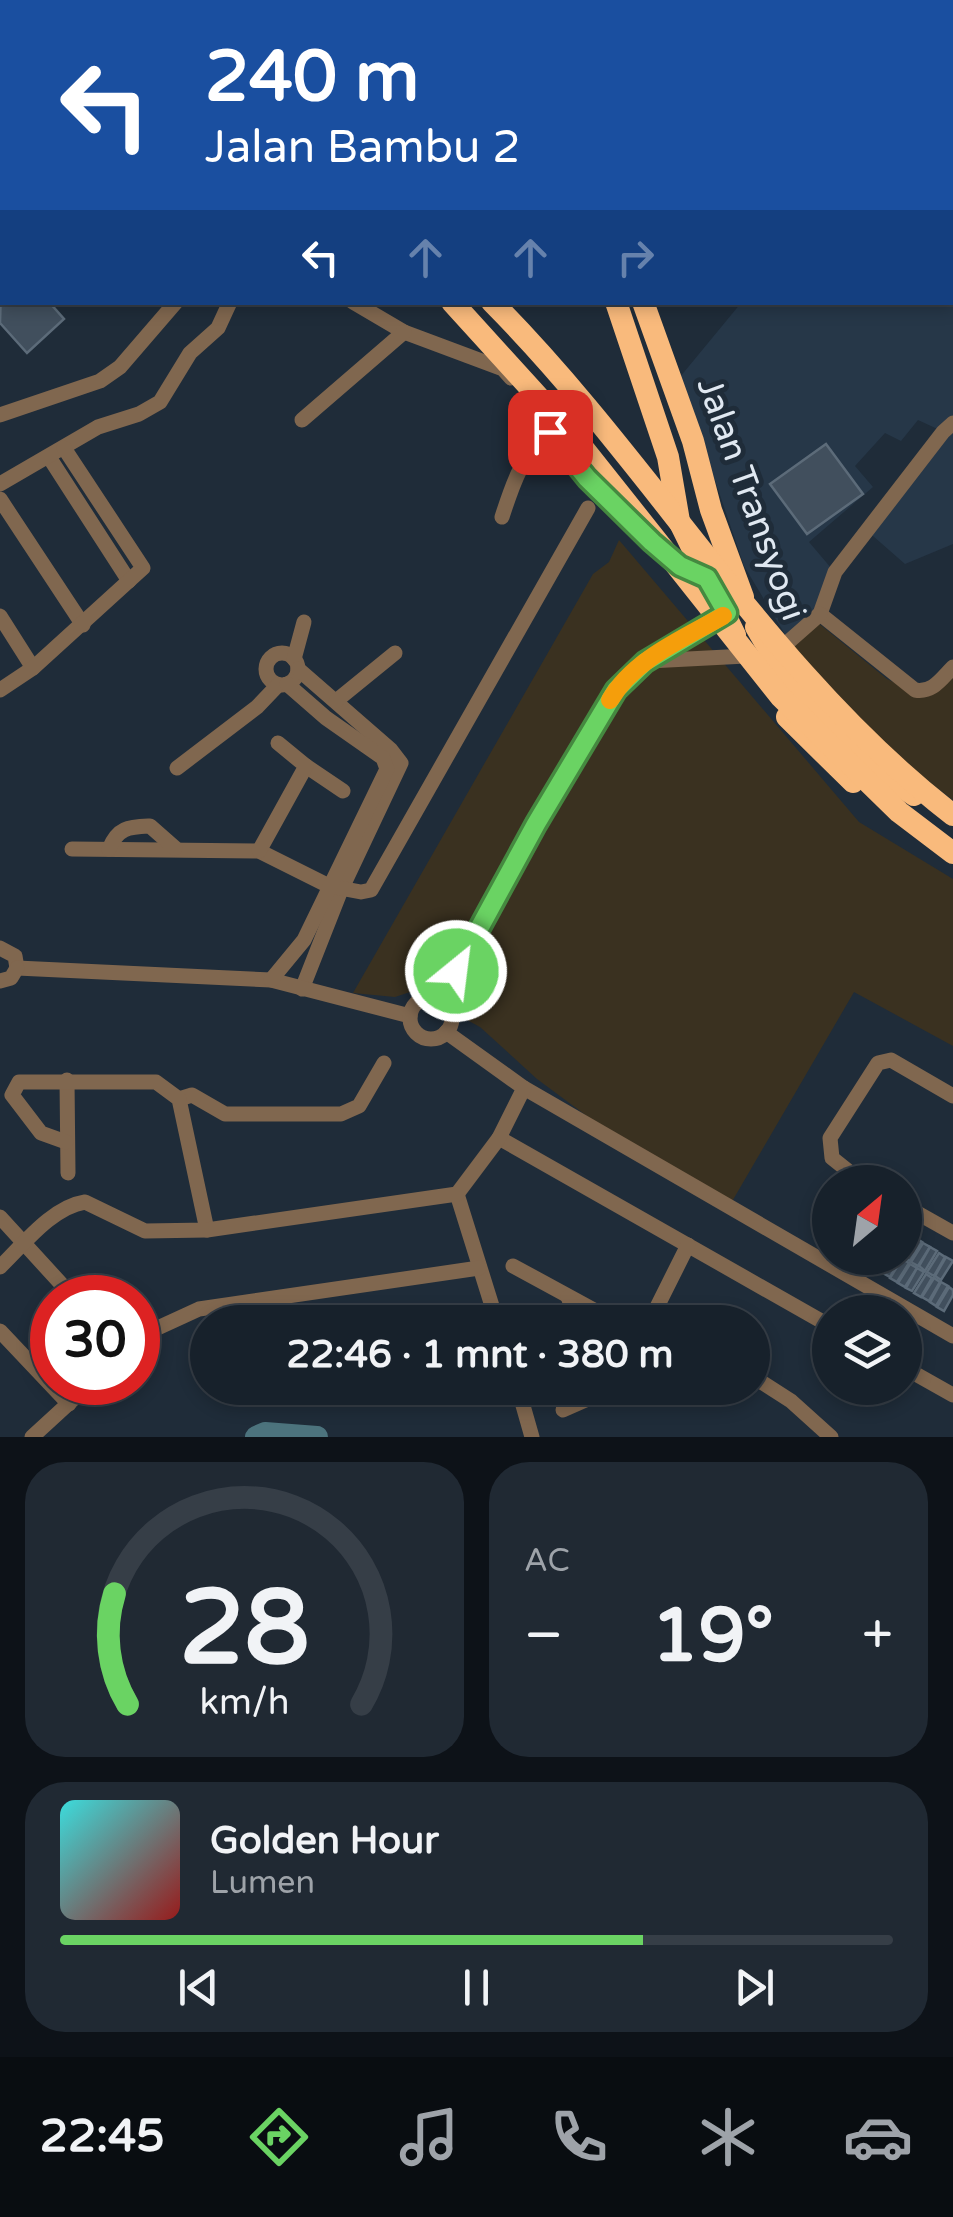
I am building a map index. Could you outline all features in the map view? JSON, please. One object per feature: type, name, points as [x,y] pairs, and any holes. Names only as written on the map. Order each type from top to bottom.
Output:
[{"type":"highway","points":[[455,305],[572,434],[780,696],[899,812],[953,854]]},
{"type":"highway","points":[[495,305],[594,416],[802,676],[859,734],[953,818]]},
{"type":"highway","name":"Jalan Transyogi","points":[[617,305],[668,457],[678,521],[746,656],[787,717],[813,744],[891,812],[953,854]]},
{"type":"highway","name":"Jalan Transyogi","points":[[644,305],[693,442],[710,510],[745,602],[772,656],[807,698],[870,760],[953,818]]},
{"type":"street","points":[[0,415],[100,381],[120,366],[173,305]]},
{"type":"street","points":[[0,484],[98,427],[140,414],[160,402],[190,354],[218,328],[229,305]]},
{"type":"street","points":[[358,305],[404,332],[503,369],[535,404],[550,432],[587,478],[680,566],[707,578]]},
{"type":"street","points":[[302,420],[404,332]]},
{"type":"street","points":[[772,656],[820,614],[835,572],[953,424]]},
{"type":"street","points":[[502,517],[522,463],[550,432]]},
{"type":"street","points":[[0,690],[33,668],[144,568],[64,448]]},
{"type":"street","points":[[49,457],[129,581]]},
{"type":"street","points":[[0,499],[83,625]]},
{"type":"street","points":[[72,849],[259,851],[335,888],[368,892],[377,884],[588,508]]},
{"type":"street","points":[[440,1000],[536,824],[616,690],[645,662],[727,613]]},
{"type":"street","points":[[820,614],[915,690],[926,692],[953,667]]},
{"type":"street","points":[[0,616],[33,668]]},
{"type":"street","points":[[178,768],[295,678],[304,622]]},
{"type":"street","points":[[336,701],[395,653]]},
{"type":"street","points":[[271,980],[304,940],[335,888],[402,763],[282,654],[270,659],[266,672],[270,680],[283,684],[383,758],[386,765],[386,773],[335,888],[302,989]]},
{"type":"street","points":[[645,662],[746,656]]},
{"type":"street","points":[[278,742],[343,791]]},
{"type":"street","points":[[259,851],[306,766]]},
{"type":"street","points":[[0,948],[12,952],[17,968],[11,978],[0,981]]},
{"type":"street","points":[[17,968],[271,980],[410,1016]]},
{"type":"street","points":[[421,1000],[440,1000],[451,1014],[446,1032],[425,1038],[413,1030],[410,1016],[421,1000]]},
{"type":"street","points":[[446,1032],[524,1088],[953,1336]]},
{"type":"street","points":[[841,1165],[832,1158],[830,1138],[878,1063],[890,1060],[953,1096]]},
{"type":"street","points":[[179,1099],[192,1094],[226,1114],[341,1114],[358,1106],[384,1063]]},
{"type":"street","points":[[67,1080],[68,1172]]},
{"type":"street","points":[[66,1142],[41,1134],[12,1095],[19,1082],[156,1082],[179,1099],[207,1230]]},
{"type":"street","points":[[0,1267],[74,1204],[84,1202],[146,1231],[207,1230],[457,1194],[499,1138],[524,1088]]},
{"type":"street","points":[[499,1138],[812,1316]]},
{"type":"street","points":[[457,1194],[491,1305]]},
{"type":"street","points":[[922,1216],[953,1233]]},
{"type":"street","points":[[0,1217],[54,1275]]},
{"type":"street","points":[[661,1305],[688,1245]]},
{"type":"street","points":[[513,1266],[585,1305]]},
{"type":"street","points":[[160,1327],[199,1308],[479,1268]]},
{"type":"street","points":[[568,1296],[571,1305]]},
{"type":"street","points":[[0,1330],[30,1362]]},
{"type":"street","points":[[922,1378],[953,1396]]},
{"type":"street","points":[[770,1388],[831,1437]]},
{"type":"street","points":[[32,1437],[69,1405]]},
{"type":"street","points":[[523,1405],[532,1437]]},
{"type":"street","points":[[563,1410],[573,1405]]},
{"type":"shaded area","points":[[739,305],[953,305],[953,544],[905,564],[865,529],[944,432],[918,420],[901,441],[885,433],[855,466],[873,487],[809,542],[837,575],[792,646],[744,566],[680,377]]},
{"type":"shaded area","points":[[619,540],[859,822],[953,879],[953,1046],[854,992],[730,1205],[626,1145],[537,1079],[480,1027],[413,991],[395,997],[353,993],[593,574],[609,562]]},
{"type":"shaded area","points":[[817,622],[887,679],[923,696],[953,669],[953,800],[899,759],[792,646]]},
{"type":"building","points":[[1,305],[52,305],[64,319],[27,353],[0,323]]},
{"type":"building","points":[[826,444],[863,494],[807,534],[770,484]]},
{"type":"building","points":[[922,1245],[930,1247],[922,1260]]},
{"type":"building","points":[[930,1247],[937,1251],[925,1271],[922,1261]]},
{"type":"building","points":[[939,1253],[945,1257],[934,1276],[927,1272]]},
{"type":"building","points":[[946,1257],[953,1261],[941,1280],[935,1276]]},
{"type":"building","points":[[924,1272],[912,1291],[906,1288],[913,1275]]},
{"type":"building","points":[[926,1274],[932,1278],[922,1295],[914,1293]]},
{"type":"building","points":[[903,1275],[913,1275],[905,1287],[898,1283]]},
{"type":"building","points":[[934,1278],[940,1282],[929,1301],[922,1297]]},
{"type":"building","points":[[941,1282],[948,1286],[936,1306],[930,1302]]},
{"type":"building","points":[[949,1287],[953,1295],[944,1311],[937,1307]]},
{"type":"waterway","points":[[256,1437],[265,1433],[317,1437]]},
{"type":"slow traffic","points":[[610,700],[630,673],[723,616]]},
{"type":"route","points":[[456,971],[536,824],[616,690],[645,662],[727,613],[707,578],[690,573],[652,542],[587,478],[550,432]]}]
